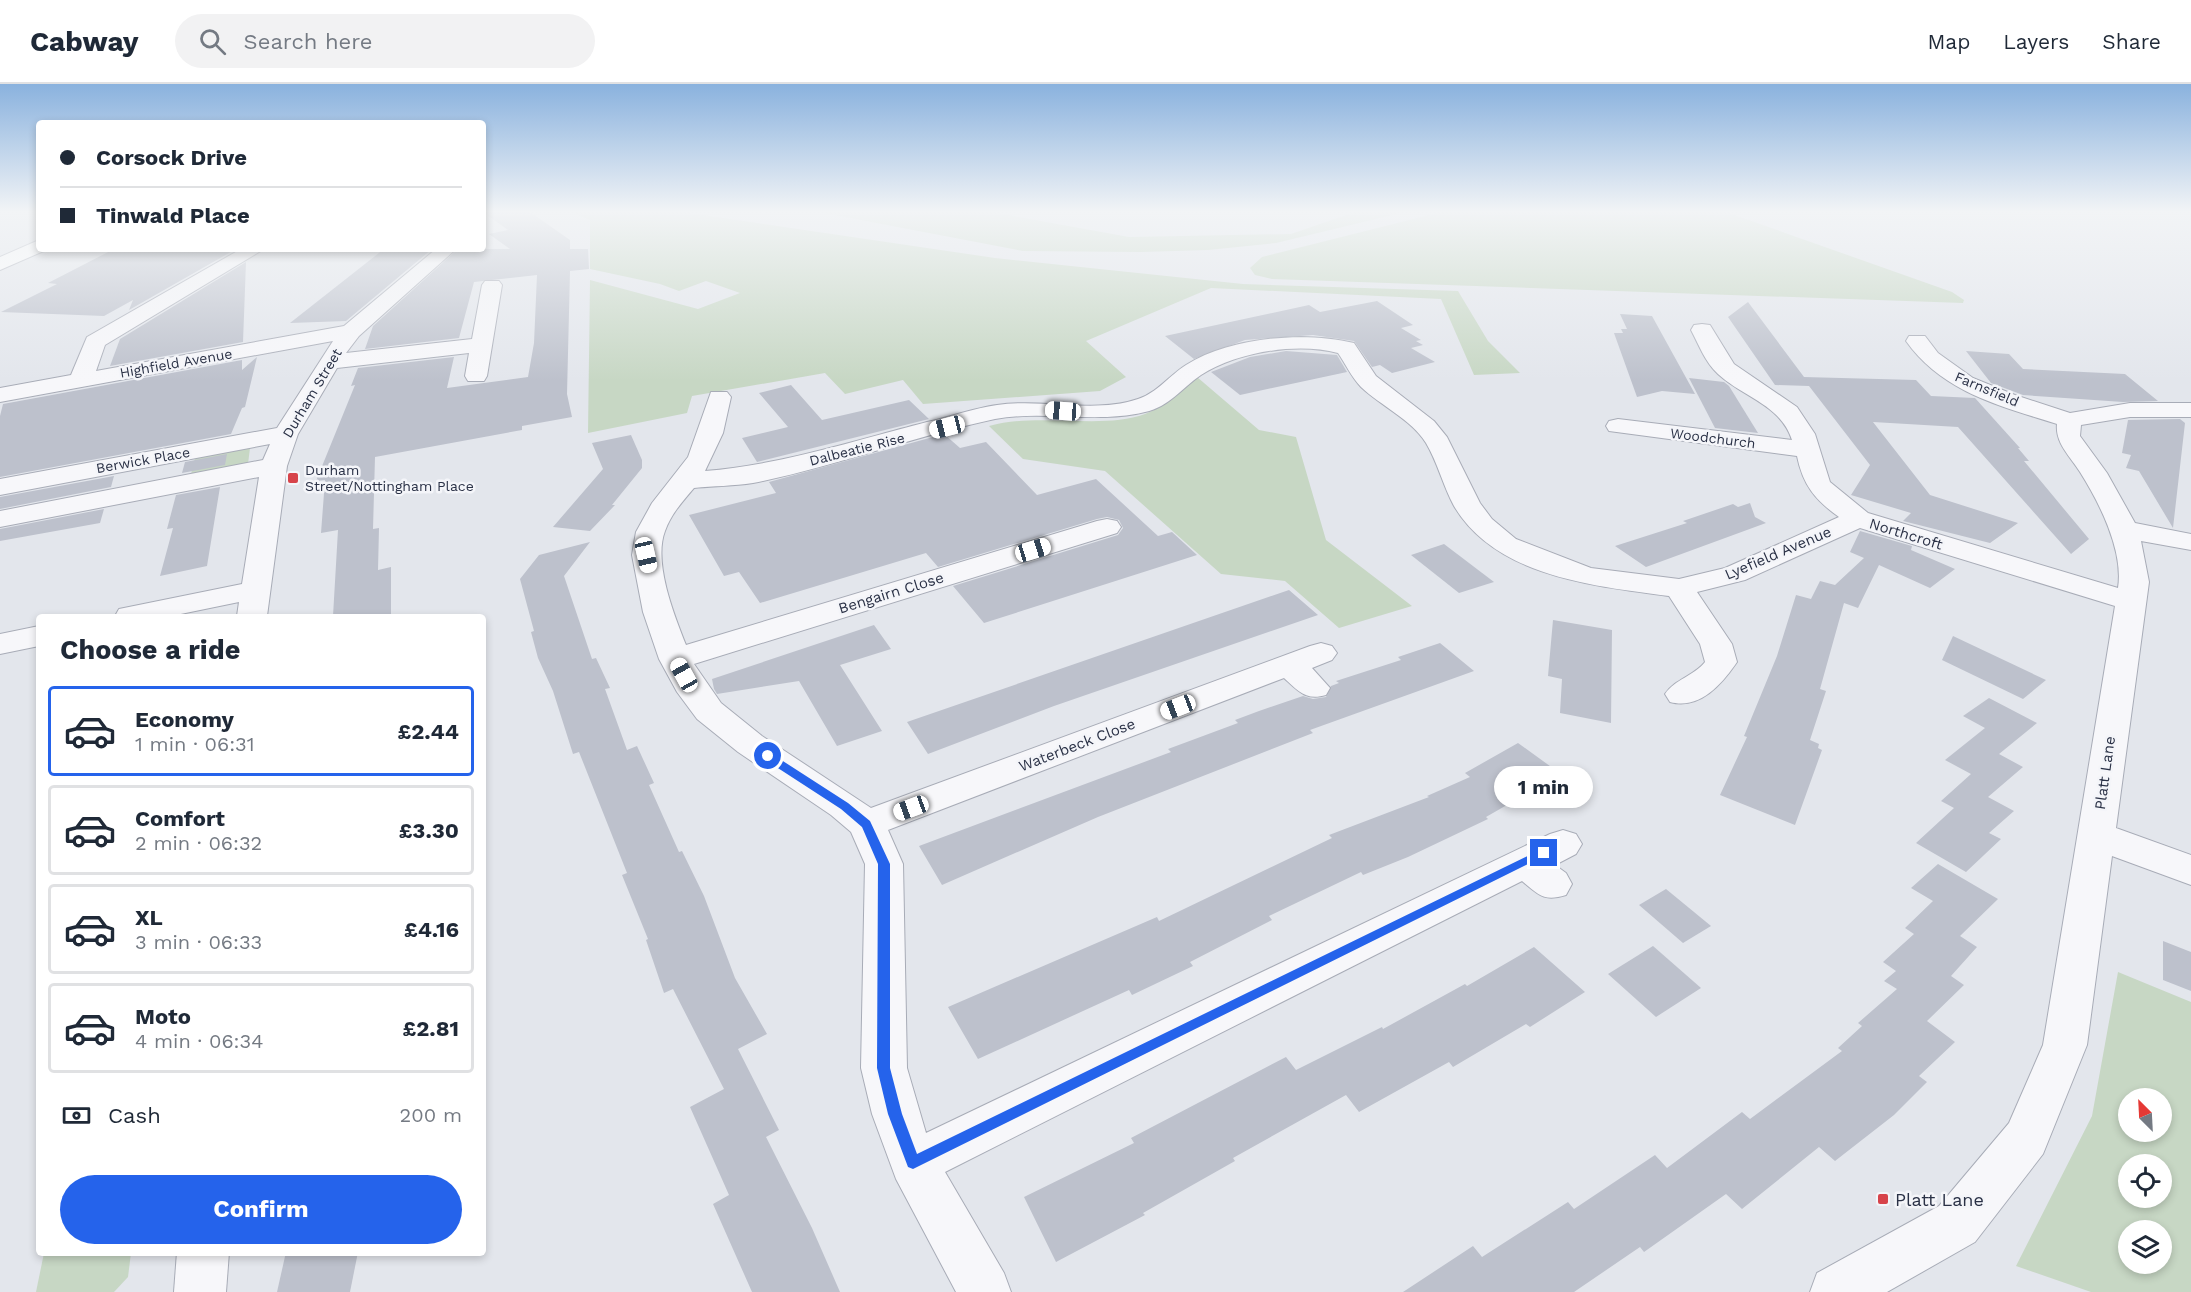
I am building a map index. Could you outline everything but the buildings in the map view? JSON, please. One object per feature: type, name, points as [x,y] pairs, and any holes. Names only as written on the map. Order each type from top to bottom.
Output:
[{"type":"street","points":[[81,380],[95,342],[222,268]]},
{"type":"street","name":"Durham Street","points":[[253,603],[274,466],[285,434],[331,358],[351,331],[424,268]]},
{"type":"street","points":[[476,376],[492,285]]},
{"type":"street","name":"Highfield Avenue","points":[[0,394],[351,331]]},
{"type":"street","name":"Northcroft","points":[[1698,340],[1728,371],[1783,407],[1796,421],[1808,450],[1816,480],[1833,499],[1858,519],[2129,601]]},
{"type":"street","points":[[331,358],[481,341]]},
{"type":"street","name":"Farnsfield","points":[[1917,341],[1928,358],[1968,384],[2069,420]]},
{"type":"street","name":"Dalbeatie Rise","points":[[686,481],[752,476],[996,412],[1022,409],[1098,411],[1145,405],[1197,368],[1231,355],[1290,345],[1335,344]]},
{"type":"street","name":"Lyefield Avenue","points":[[1335,344],[1346,348],[1368,381],[1425,426],[1438,442],[1467,505],[1482,525],[1506,545],[1585,576],[1679,588],[1735,574],[1858,519]]},
{"type":"street","points":[[719,397],[711,433],[701,456],[686,481],[662,509],[650,532],[646,555],[658,612],[675,658],[694,692],[709,711],[750,744],[844,806],[866,824],[884,864],[884,1068],[895,1114],[913,1163],[985,1292]]},
{"type":"street","points":[[2069,420],[2091,414],[2146,408],[2191,410]]},
{"type":"street","name":"Platt Lane","points":[[1836,1292],[1957,1224],[2026,1138],[2065,1045],[2129,601],[2134,582],[2125,529],[2094,473],[2068,436],[2069,420]]},
{"type":"street","name":"Woodchurch","points":[[1618,426],[1650,425],[1808,450]]},
{"type":"street","name":"Berwick Place","points":[[0,487],[285,434]]},
{"type":"street","name":"Berwick Place","points":[[0,519],[274,466]]},
{"type":"street","points":[[2125,529],[2191,542]]},
{"type":"street","name":"Bengairn Close","points":[[675,658],[1094,539]]},
{"type":"street","points":[[1679,588],[1716,644],[1721,662],[1710,678],[1682,694]]},
{"type":"street","points":[[149,614],[253,603]]},
{"type":"street","points":[[0,644],[36,637]]},
{"type":"street","name":"Waterbeck Close","points":[[866,824],[1321,653]]},
{"type":"street","points":[[1289,665],[1314,688]]},
{"type":"street","points":[[2096,835],[2191,870]]},
{"type":"street","points":[[913,1163],[1547,863]]},
{"type":"street","points":[[200,1292],[203,1256]]},
{"type":"green space","points":[[1094,268],[1243,284],[1458,291],[1488,341],[1520,373],[1474,375],[1441,299],[1211,288],[1086,341],[1126,377],[1100,391],[923,404],[903,380],[845,394],[825,373],[692,396],[687,413],[588,433],[590,280],[698,309],[740,293],[706,281],[679,291],[660,284],[590,269]]},
{"type":"green space","points":[[1250,268],[1885,268],[1952,292],[1964,300],[1963,303],[1272,279],[1255,275]]},
{"type":"green space","points":[[1197,377],[1259,430],[1296,437],[1326,540],[1412,606],[1339,628],[1285,581],[1221,574],[1105,471],[1023,459],[989,426],[1028,420],[1110,421],[1128,419],[1159,407]]},
{"type":"green space","points":[[250,448],[248,464],[191,474],[195,458]]},
{"type":"green space","points":[[2118,972],[2191,1002],[2191,1292],[2091,1292],[2016,1266],[2092,1116]]},
{"type":"green space","points":[[43,1256],[131,1256],[128,1277],[114,1292],[36,1292]]},
{"type":"place","name":"Durham Street/Nottingham Place","points":[[293,478]]},
{"type":"place","name":"Platt Lane","points":[[1883,1199]]},
{"type":"route","points":[[768,756],[844,806],[866,824],[884,864],[884,1068],[895,1114],[913,1163],[1544,853]]}]
